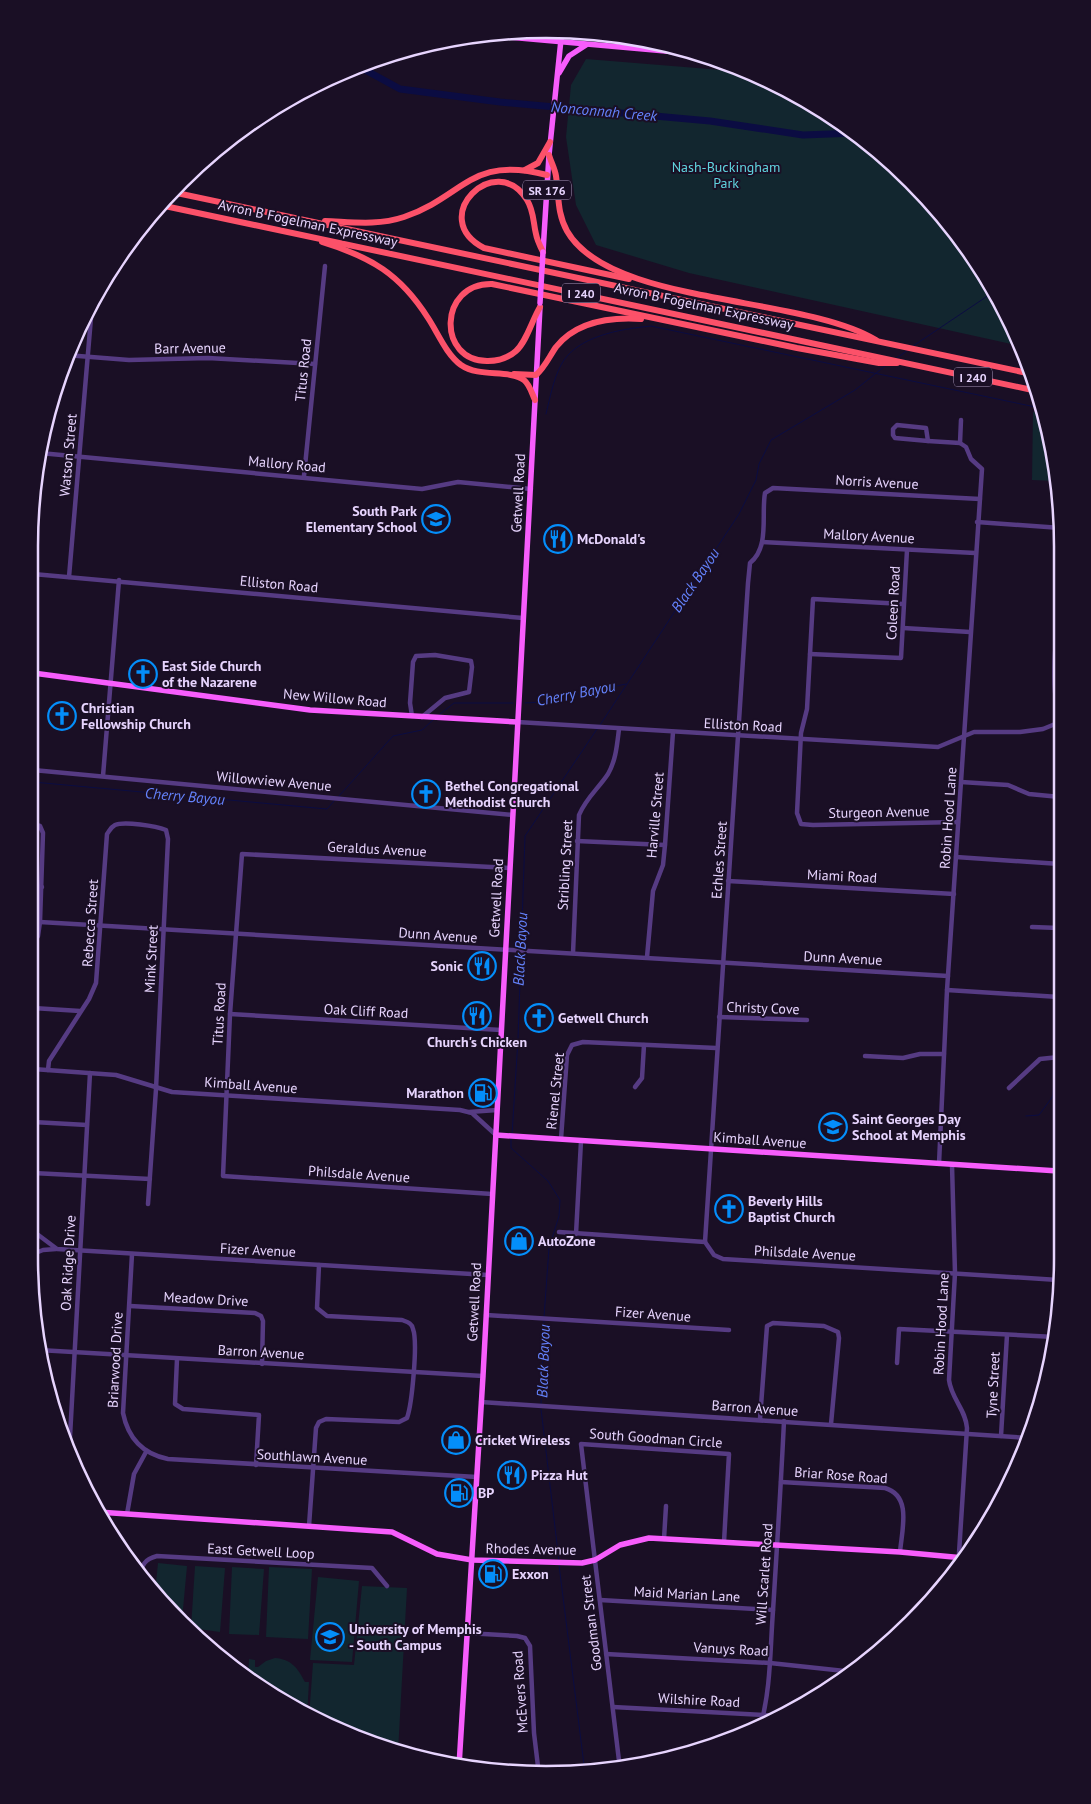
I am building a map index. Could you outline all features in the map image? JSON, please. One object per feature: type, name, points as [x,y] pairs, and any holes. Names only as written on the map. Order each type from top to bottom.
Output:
[{"type":"highway","points":[[522,170],[538,163],[550,142]]},
{"type":"highway","points":[[549,155],[556,176],[560,216],[573,240],[599,263],[615,271],[652,283]]},
{"type":"highway","points":[[309,220],[364,224],[398,219],[422,210],[476,176],[498,170],[522,170],[547,175]]},
{"type":"highway","points":[[543,252],[536,234],[531,206],[525,196],[515,187],[501,182],[488,183],[477,188],[468,198],[462,213],[465,229],[470,238],[484,248],[652,283],[837,325],[862,332],[883,343]]},
{"type":"highway","name":"Avron B Fogelman Expressway","points":[[179,194],[1023,372]]},
{"type":"highway","name":"Avron B Fogelman Expressway","points":[[168,207],[1029,388]]},
{"type":"highway","points":[[290,232],[355,253],[384,269],[409,291],[456,360],[472,370],[524,380],[535,400]]},
{"type":"highway","points":[[540,305],[519,348],[501,360],[485,361],[470,357],[458,346],[451,333],[451,313],[459,298],[472,288],[487,284],[866,360],[910,363]]},
{"type":"highway","points":[[501,375],[536,375],[545,367],[552,352],[562,341],[576,330],[593,323],[632,318],[686,325]]},
{"type":"main road","name":"Getwell Road","points":[[459,1759],[483,1376],[547,175],[561,38]]},
{"type":"main road","points":[[524,39],[659,50]]},
{"type":"main road","points":[[557,77],[569,56],[587,44]]},
{"type":"main road","name":"New Willow Road","points":[[38,674],[292,708],[517,722]]},
{"type":"main road","name":"Kimball Avenue","points":[[496,1135],[1054,1171]]},
{"type":"main road","name":"Rhodes Avenue","points":[[106,1513],[392,1532],[437,1554],[472,1560],[559,1564],[595,1560],[620,1545],[633,1540],[649,1538],[900,1552],[956,1557]]},
{"type":"street","name":"Titus Road","points":[[304,476],[324,266]]},
{"type":"street","name":"Watson Street","points":[[69,577],[91,319]]},
{"type":"street","name":"Barr Avenue","points":[[74,356],[136,360],[208,358],[315,364]]},
{"type":"street","points":[[928,441],[928,431],[924,427],[897,425],[893,429],[893,435],[898,439],[928,441],[960,443],[961,420]]},
{"type":"street","name":"Robin Hood Lane","points":[[939,1164],[947,990],[958,822],[966,735],[977,522],[982,474],[981,466],[974,462],[966,447],[960,443]]},
{"type":"street","name":"Mallory Road","points":[[46,454],[304,476],[422,489],[458,482],[531,488]]},
{"type":"street","name":"Norris Avenue","points":[[773,488],[980,500]]},
{"type":"street","name":"Echles Street","points":[[705,1242],[709,1149],[724,962],[750,563],[757,558],[762,542],[765,492],[773,488]]},
{"type":"street","points":[[977,522],[1053,527]]},
{"type":"street","name":"Mallory Avenue","points":[[762,542],[975,553]]},
{"type":"street","name":"Coleen Road","points":[[810,654],[901,658],[907,550]]},
{"type":"street","name":"Elliston Road","points":[[38,574],[119,580],[523,618]]},
{"type":"street","points":[[103,776],[119,580]]},
{"type":"street","points":[[801,740],[807,710],[813,599],[903,604]]},
{"type":"street","points":[[904,628],[970,632]]},
{"type":"street","points":[[412,716],[410,702],[413,662],[416,656],[435,655],[471,661],[469,692],[446,698],[422,717]]},
{"type":"street","name":"Elliston Road","points":[[517,722],[738,737],[938,747],[966,735],[983,731],[1027,731],[1042,729],[1054,724]]},
{"type":"street","name":"Stribling Street","points":[[573,953],[579,815],[585,801],[607,775],[615,758],[618,729]]},
{"type":"street","name":"Harville Street","points":[[647,957],[653,891],[663,865],[673,732]]},
{"type":"street","name":"Sturgeon Avenue","points":[[801,740],[797,813],[801,824],[958,822]]},
{"type":"street","name":"Willowview Avenue","points":[[38,770],[513,815]]},
{"type":"street","points":[[961,782],[1008,785],[1029,794],[1054,796]]},
{"type":"street","name":"Mink Street","points":[[112,826],[119,824],[158,826],[166,830],[168,838],[156,1088]]},
{"type":"street","points":[[38,825],[43,833],[42,886],[38,936]]},
{"type":"street","name":"Rebecca Street","points":[[48,1070],[50,1061],[89,999],[96,983],[107,834],[112,826]]},
{"type":"street","points":[[577,841],[665,845]]},
{"type":"street","name":"Titus Road","points":[[223,1176],[230,1014],[242,854]]},
{"type":"street","name":"Geraldus Avenue","points":[[242,854],[510,868]]},
{"type":"street","points":[[956,857],[1054,864]]},
{"type":"street","name":"Miami Road","points":[[728,881],[954,894]]},
{"type":"street","name":"Dunn Avenue","points":[[40,922],[948,976]]},
{"type":"street","points":[[1032,927],[1054,928]]},
{"type":"street","points":[[947,990],[1054,997]]},
{"type":"street","points":[[38,1008],[80,1011]]},
{"type":"street","name":"Oak Cliff Road","points":[[230,1014],[501,1030]]},
{"type":"street","name":"Christy Cove","points":[[719,1017],[807,1020]]},
{"type":"street","name":"Rienel Street","points":[[561,1139],[567,1055],[572,1045],[583,1042],[644,1045]]},
{"type":"street","points":[[635,1087],[642,1078],[644,1045],[716,1048]]},
{"type":"street","points":[[865,1056],[903,1058],[920,1054],[944,1054]]},
{"type":"street","points":[[1009,1088],[1040,1059],[1048,1056],[1054,1057]]},
{"type":"street","name":"Kimball Avenue","points":[[38,1069],[116,1075],[172,1092],[468,1112],[497,1110]]},
{"type":"street","name":"Oak Ridge Drive","points":[[70,1437],[90,1073]]},
{"type":"street","points":[[148,1204],[156,1088]]},
{"type":"street","points":[[468,1112],[496,1135]]},
{"type":"street","points":[[38,1122],[87,1125]]},
{"type":"street","points":[[576,1234],[581,1141]]},
{"type":"street","name":"Robin Hood Lane","points":[[952,1165],[955,1273],[950,1390],[965,1415],[967,1434],[962,1549]]},
{"type":"street","points":[[38,1172],[150,1179]]},
{"type":"street","name":"Philsdale Avenue","points":[[223,1176],[492,1194]]},
{"type":"street","points":[[559,1232],[705,1242]]},
{"type":"street","points":[[38,1234],[57,1250]]},
{"type":"street","name":"Philsdale Avenue","points":[[705,1242],[714,1255],[723,1260],[1053,1280]]},
{"type":"street","name":"Fizer Avenue","points":[[38,1252],[43,1250],[79,1251],[488,1275]]},
{"type":"street","name":"Briarwood Drive","points":[[132,1254],[123,1413],[130,1433],[146,1452]]},
{"type":"street","points":[[309,1526],[312,1469],[318,1422],[326,1419],[399,1422],[407,1418],[413,1373],[414,1335],[413,1327],[409,1323],[402,1320],[327,1316],[320,1313],[317,1308],[319,1265]]},
{"type":"street","name":"Meadow Drive","points":[[130,1306],[255,1313],[261,1316],[264,1321],[262,1364]]},
{"type":"street","name":"Fizer Avenue","points":[[486,1315],[729,1330]]},
{"type":"street","points":[[760,1419],[767,1326],[773,1323],[824,1326],[838,1332],[831,1424]]},
{"type":"street","points":[[897,1363],[899,1329],[1047,1338]]},
{"type":"street","name":"Tyne Street","points":[[1001,1436],[1007,1335]]},
{"type":"street","name":"Barron Avenue","points":[[46,1350],[483,1376]]},
{"type":"street","points":[[177,1359],[175,1404],[182,1409],[259,1415],[256,1465]]},
{"type":"street","name":"Barron Avenue","points":[[481,1402],[1021,1437]]},
{"type":"street","name":"Will Scarlet Road","points":[[764,1715],[770,1662],[778,1546],[784,1421]]},
{"type":"street","name":"South Goodman Circle","points":[[581,1444],[729,1454],[724,1542]]},
{"type":"street","name":"Goodman Street","points":[[581,1444],[619,1761]]},
{"type":"street","points":[[127,1514],[134,1474],[146,1452]]},
{"type":"street","name":"Southlawn Avenue","points":[[146,1452],[168,1460],[477,1477]]},
{"type":"street","name":"Briar Rose Road","points":[[781,1482],[885,1488],[895,1491],[901,1499],[903,1511],[900,1552]]},
{"type":"street","points":[[664,1539],[666,1506]]},
{"type":"street","name":"East Getwell Loop","points":[[142,1568],[150,1558],[157,1556],[372,1568],[387,1586]]},
{"type":"street","name":"Maid Marian Lane","points":[[600,1600],[773,1610]]},
{"type":"street","name":"McEvers Road","points":[[466,1633],[516,1636],[525,1638],[530,1646],[534,1733],[538,1766]]},
{"type":"street","name":"Vanuys Road","points":[[606,1654],[770,1662],[843,1671]]},
{"type":"street","name":"Wilshire Road","points":[[613,1707],[767,1715]]},
{"type":"green space","name":"Nash-Buckingham Park","points":[[586,59],[725,70],[770,90],[800,106],[855,142],[905,186],[949,236],[968,263],[1012,344],[689,273],[596,245],[576,205],[566,137],[571,85]]},
{"type":"green space","points":[[1033,412],[1036,413],[1044,446],[1049,481],[1032,480]]},
{"type":"green space","points":[[158,1563],[187,1566],[183,1614],[164,1593],[156,1584]]},
{"type":"green space","points":[[195,1566],[225,1568],[220,1632],[199,1629],[191,1623]]},
{"type":"green space","points":[[232,1567],[264,1569],[259,1635],[229,1634]]},
{"type":"green space","points":[[269,1567],[312,1569],[308,1639],[266,1637]]},
{"type":"green space","points":[[318,1577],[359,1581],[352,1662],[310,1660]]},
{"type":"green space","points":[[362,1586],[407,1588],[398,1745],[351,1728],[310,1708],[313,1663],[354,1665]]},
{"type":"green space","points":[[275,1658],[285,1660],[290,1662],[300,1672],[305,1682],[309,1682],[308,1707],[248,1671],[249,1659],[255,1660],[255,1667]]},
{"type":"waterway","name":"Nonconnah Creek","points":[[366,70],[400,89],[500,102],[710,121],[803,135],[843,133]]},
{"type":"waterway","name":"Black Bayou","points":[[913,346],[987,296]]},
{"type":"waterway","points":[[546,414],[558,371],[568,355],[577,347],[613,332],[651,326],[1034,407]]},
{"type":"waterway","name":"Black Bayou","points":[[897,358],[908,350]]},
{"type":"waterway","name":"Black Bayou","points":[[600,725],[739,514],[756,480],[759,464],[771,440],[855,390],[885,366]]},
{"type":"waterway","name":"Cherry Bayou","points":[[525,703],[541,702],[626,684]]},
{"type":"waterway","name":"Cherry Bayou","points":[[440,714],[454,703],[513,703]]},
{"type":"waterway","name":"Cherry Bayou","points":[[339,796],[393,736],[422,730],[433,720]]},
{"type":"waterway","name":"Black Bayou","points":[[512,1135],[518,1039],[525,836],[597,729]]},
{"type":"waterway","name":"Cherry Bayou","points":[[38,782],[327,809],[334,801]]},
{"type":"waterway","points":[[1026,1116],[1039,1115],[1053,1096],[1054,1078]]},
{"type":"waterway","name":"Black Bayou","points":[[511,1139],[511,1148],[548,1181],[560,1200],[559,1216],[549,1248],[544,1317]]},
{"type":"waterway","name":"Black Bayou","points":[[541,1405],[544,1321]]},
{"type":"waterway","name":"Black Bayou","points":[[541,1409],[559,1561]]},
{"type":"waterway","name":"Black Bayou","points":[[559,1565],[584,1765]]},
{"type":"place","name":"South Park Elementary School","points":[[436,519]]},
{"type":"place","name":"McDonald's","points":[[558,539]]},
{"type":"place","name":"East Side Church of the Nazarene","points":[[143,674]]},
{"type":"place","name":"Christian Fellowship Church","points":[[62,716]]},
{"type":"place","name":"Bethel Congregational Methodist Church","points":[[426,794]]},
{"type":"place","name":"Sonic","points":[[482,966]]},
{"type":"place","name":"Church's Chicken","points":[[477,1016]]},
{"type":"place","name":"Getwell Church","points":[[539,1018]]},
{"type":"place","name":"Marathon","points":[[483,1093]]},
{"type":"place","name":"Saint Georges Day School at Memphis","points":[[833,1127]]},
{"type":"place","name":"Beverly Hills Baptist Church","points":[[729,1209]]},
{"type":"place","name":"AutoZone","points":[[519,1241]]},
{"type":"place","name":"Cricket Wireless","points":[[456,1440]]},
{"type":"place","name":"Pizza Hut","points":[[512,1475]]},
{"type":"place","name":"BP","points":[[459,1493]]},
{"type":"place","name":"Exxon","points":[[493,1574]]},
{"type":"place","name":"University of Memphis - South Campus","points":[[330,1637]]}]
